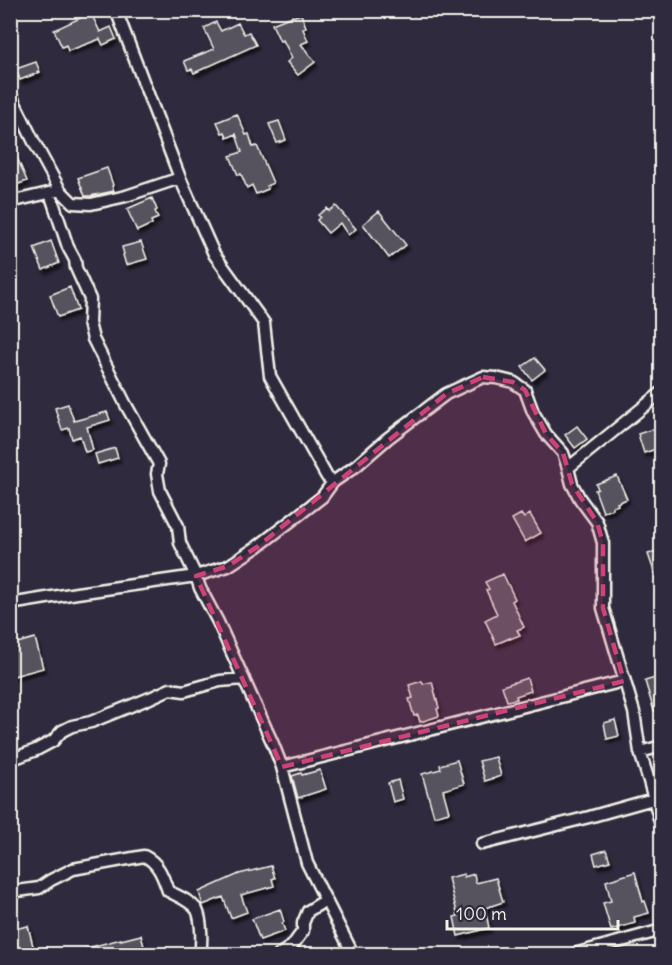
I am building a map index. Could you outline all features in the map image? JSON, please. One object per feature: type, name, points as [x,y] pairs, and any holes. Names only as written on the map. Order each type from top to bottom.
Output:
[{"type":"street","points":[[116,10],[180,178],[214,254],[264,323],[270,376],[327,477],[333,482]]},
{"type":"street","points":[[10,93],[55,191],[68,247],[90,299],[89,323],[93,339],[159,464],[157,474],[160,491],[178,526],[180,543],[273,744],[282,768],[307,863],[352,954]]},
{"type":"street","points":[[10,202],[55,191],[74,203],[91,204],[126,196],[180,178]]},
{"type":"street","points":[[10,604],[196,576],[228,566],[257,548],[322,497],[333,482],[446,394],[483,377],[513,382],[525,390],[533,412],[546,434],[563,453],[572,484],[597,522],[603,543],[603,608],[633,712],[640,752],[662,829]]},
{"type":"street","points":[[568,468],[662,392]]},
{"type":"street","points":[[10,760],[53,741],[62,731],[72,726],[91,722],[170,689],[184,691],[220,681],[244,679]]},
{"type":"street","points":[[282,768],[624,681]]},
{"type":"street","points":[[640,752],[662,746]]},
{"type":"street","points":[[482,843],[653,799]]},
{"type":"street","points":[[10,892],[39,888],[73,869],[144,856],[152,860],[160,871],[168,891],[186,900],[197,910],[202,935],[201,954]]},
{"type":"street","points":[[280,954],[292,946],[303,931],[303,923],[308,911],[326,900]]},
{"type":"street","points":[[574,954],[662,930]]},
{"type":"highlighted area","points":[[483,377],[513,382],[525,390],[546,434],[563,453],[572,484],[597,522],[603,543],[603,608],[624,681],[282,767],[196,576],[228,566],[257,547],[446,394]]},
{"type":"building","points":[[91,13],[100,32],[111,27],[116,39],[103,45],[100,39],[68,51],[66,45],[62,47],[54,30]]},
{"type":"building","points":[[301,14],[306,27],[303,29],[308,41],[301,44],[315,62],[298,75],[287,62],[292,58],[272,24]]},
{"type":"building","points":[[216,22],[221,31],[238,23],[244,34],[249,32],[256,45],[194,73],[192,69],[188,70],[184,61],[214,49],[204,28]]},
{"type":"building","points":[[36,62],[40,72],[20,80],[16,69]]},
{"type":"building","points":[[237,114],[246,135],[249,134],[253,147],[257,146],[273,183],[267,186],[268,189],[256,194],[252,185],[247,188],[241,174],[238,175],[230,156],[242,152],[236,134],[227,138],[217,122]]},
{"type":"building","points":[[279,121],[286,140],[277,143],[269,124]]},
{"type":"building","points":[[10,141],[27,181],[13,186],[10,180]]},
{"type":"building","points":[[107,168],[114,191],[85,196],[78,178]]},
{"type":"building","points":[[152,198],[158,218],[151,221],[152,224],[137,231],[127,209]]},
{"type":"building","points":[[336,206],[356,229],[348,235],[340,223],[328,233],[317,220],[320,217],[318,215],[327,208],[329,211]]},
{"type":"building","points":[[379,211],[406,245],[389,258],[363,224]]},
{"type":"building","points":[[51,241],[59,263],[43,270],[34,248]]},
{"type":"building","points":[[141,242],[147,259],[126,265],[122,247]]},
{"type":"building","points":[[70,287],[78,310],[58,317],[50,295]]},
{"type":"building","points":[[535,358],[545,370],[532,380],[522,367]]},
{"type":"building","points":[[68,404],[74,421],[107,412],[110,420],[87,427],[93,450],[85,452],[80,436],[72,439],[69,428],[62,430],[55,408]]},
{"type":"building","points":[[577,426],[587,439],[575,448],[565,435]]},
{"type":"building","points":[[662,426],[662,447],[644,453],[638,434]]},
{"type":"building","points":[[115,448],[118,458],[98,464],[95,454]]},
{"type":"building","points":[[617,476],[627,499],[617,503],[618,505],[612,507],[613,509],[603,512],[595,490],[598,489],[596,484]]},
{"type":"building","points":[[521,514],[524,518],[530,514],[541,533],[525,542],[512,519]]},
{"type":"building","points":[[662,550],[662,588],[660,589],[648,554]]},
{"type":"building","points":[[503,574],[515,599],[512,601],[524,627],[517,630],[520,635],[496,644],[485,620],[497,614],[486,590],[489,589],[485,582]]},
{"type":"building","points":[[35,638],[43,668],[10,677],[10,645]]},
{"type":"building","points":[[662,676],[662,709],[654,711],[645,681]]},
{"type":"building","points":[[527,678],[531,691],[516,696],[517,699],[507,701],[502,686]]},
{"type":"building","points":[[422,681],[423,684],[432,682],[439,716],[420,722],[418,715],[414,716],[409,699],[413,698],[409,685]]},
{"type":"building","points":[[615,720],[619,736],[607,739],[604,723]]},
{"type":"building","points":[[496,757],[501,776],[485,781],[479,761]]},
{"type":"building","points":[[457,760],[464,784],[443,790],[449,812],[434,816],[422,774],[441,769],[440,765]]},
{"type":"building","points":[[320,770],[326,789],[298,798],[292,776]]},
{"type":"building","points":[[398,780],[403,799],[393,802],[388,783]]},
{"type":"building","points":[[606,850],[610,861],[596,865],[593,854]]},
{"type":"building","points":[[271,866],[275,878],[272,879],[274,886],[241,895],[247,912],[231,918],[223,897],[203,905],[199,892],[239,874]]},
{"type":"building","points":[[635,872],[643,902],[645,901],[649,913],[634,917],[635,923],[611,930],[603,903],[611,901],[606,881]]},
{"type":"building","points":[[464,874],[464,877],[474,874],[476,883],[496,878],[503,902],[485,908],[489,928],[458,936],[454,917],[458,916],[448,878]]},
{"type":"building","points":[[280,909],[285,931],[260,940],[252,919]]},
{"type":"building","points":[[28,926],[34,950],[10,954],[10,930]]},
{"type":"building","points":[[141,935],[146,954],[73,954],[72,952],[121,939]]}]
